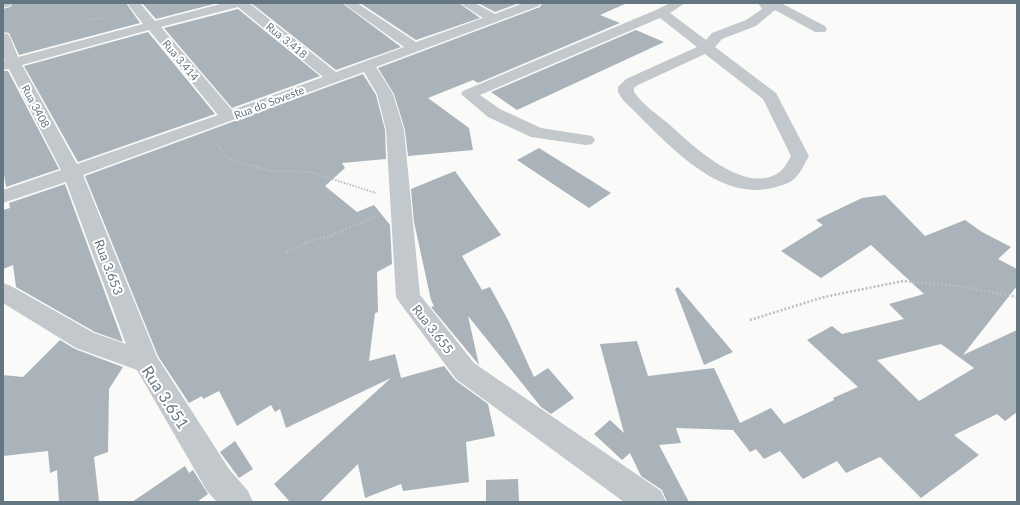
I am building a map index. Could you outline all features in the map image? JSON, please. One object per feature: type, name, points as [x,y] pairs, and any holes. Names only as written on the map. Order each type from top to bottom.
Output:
[{"type":"street","name":"Rua 3.414","points":[[133,3],[229,117]]},
{"type":"street","points":[[8,65],[240,3]]},
{"type":"street","name":"Rua 3.418","points":[[240,3],[333,77]]},
{"type":"street","points":[[349,3],[414,47]]},
{"type":"street","points":[[466,3],[493,18]]},
{"type":"street","name":"Rua do Soveste","points":[[3,197],[229,117],[535,3]]},
{"type":"street","points":[[586,140],[538,133],[494,113],[469,94],[661,13],[679,3]]},
{"type":"street","points":[[661,13],[706,48],[770,96],[800,156],[792,166],[791,172],[785,177],[768,183],[751,184],[735,181],[718,173],[684,146],[629,97],[626,92],[626,87],[632,82],[706,48],[717,36],[751,22],[770,9],[764,3]]},
{"type":"street","points":[[771,3],[820,29]]},
{"type":"street","name":"Rua 3408","points":[[3,37],[8,65],[72,173]]},
{"type":"street","name":"Rua 3.655","points":[[367,65],[385,94],[395,130],[408,297],[465,371],[650,502]]},
{"type":"street","name":"Rua 3.653","points":[[72,173],[146,362]]},
{"type":"street","name":"Rua 3.651","points":[[3,292],[85,341],[146,362],[218,480],[237,502]]},
{"type":"path","points":[[204,126],[225,156],[239,162],[270,171],[310,172],[367,190],[402,205]]},
{"type":"path","points":[[286,252],[315,240],[328,238],[402,205]]},
{"type":"path","points":[[750,320],[824,297],[903,281],[958,286],[1017,297]]},
{"type":"building","points":[[13,3],[126,3],[140,23],[19,55],[9,33],[3,32],[3,9],[10,7]]},
{"type":"building","points":[[142,3],[218,3],[156,19]]},
{"type":"building","points":[[251,3],[342,3],[401,47],[336,70]]},
{"type":"building","points":[[360,3],[459,3],[480,18],[416,40]]},
{"type":"building","points":[[478,3],[519,3],[495,12]]},
{"type":"building","points":[[542,3],[627,3],[600,15],[620,23],[478,83],[473,80],[428,98],[469,128],[473,150],[408,156],[405,130],[394,94],[378,68],[540,7]]},
{"type":"building","points":[[238,9],[320,76],[232,108],[164,28]]},
{"type":"building","points":[[636,30],[664,42],[517,110],[491,92]]},
{"type":"building","points":[[148,32],[215,114],[78,162],[24,66]]},
{"type":"building","points":[[3,71],[8,71],[59,169],[6,187],[3,169]]},
{"type":"building","points":[[363,74],[376,95],[385,130],[386,159],[342,163],[345,168],[325,186],[357,212],[374,205],[390,225],[392,264],[377,272],[378,312],[375,313],[369,361],[395,354],[401,378],[444,366],[455,380],[488,404],[495,436],[466,442],[469,482],[403,491],[401,484],[365,498],[358,464],[320,502],[290,502],[274,484],[391,378],[286,428],[280,409],[275,412],[271,405],[237,426],[219,391],[203,399],[202,396],[189,403],[158,356],[85,176]]},
{"type":"building","points":[[539,148],[611,193],[589,208],[517,160]]},
{"type":"building","points":[[455,171],[501,235],[462,256],[482,290],[490,287],[508,320],[534,377],[548,368],[574,398],[551,414],[541,407],[468,316],[479,365],[431,307],[434,306],[431,300],[414,222],[411,189]]},
{"type":"building","points":[[65,184],[123,342],[95,332],[16,287],[13,265],[3,269],[3,210],[10,208],[9,203]]},
{"type":"building","points":[[885,195],[925,236],[965,220],[982,232],[1011,247],[998,259],[1017,269],[1017,286],[963,355],[1017,330],[1017,412],[1005,421],[997,414],[954,435],[979,455],[921,498],[880,457],[846,473],[837,461],[803,479],[780,451],[764,459],[756,449],[750,452],[733,430],[676,428],[681,443],[659,445],[689,502],[667,502],[662,490],[641,476],[630,453],[622,460],[594,434],[610,420],[624,433],[600,344],[637,341],[648,376],[714,368],[740,423],[771,408],[784,424],[834,400],[833,398],[858,387],[807,340],[832,326],[842,334],[904,319],[889,304],[924,294],[871,245],[821,278],[781,251],[823,225],[816,220],[862,198]],"holes":[[[941,344],[974,368],[919,401],[877,360]]]},
{"type":"building","points":[[678,287],[733,352],[704,365],[675,289]]},
{"type":"building","points":[[60,340],[75,349],[123,367],[109,389],[108,452],[94,457],[99,502],[59,502],[57,470],[50,473],[48,451],[3,456],[3,375],[23,377]]},
{"type":"building","points":[[235,441],[253,469],[239,478],[220,452]]},
{"type":"building","points":[[185,466],[189,473],[193,470],[208,494],[197,502],[132,502]]},
{"type":"building","points":[[518,479],[519,502],[486,502],[486,480]]}]
